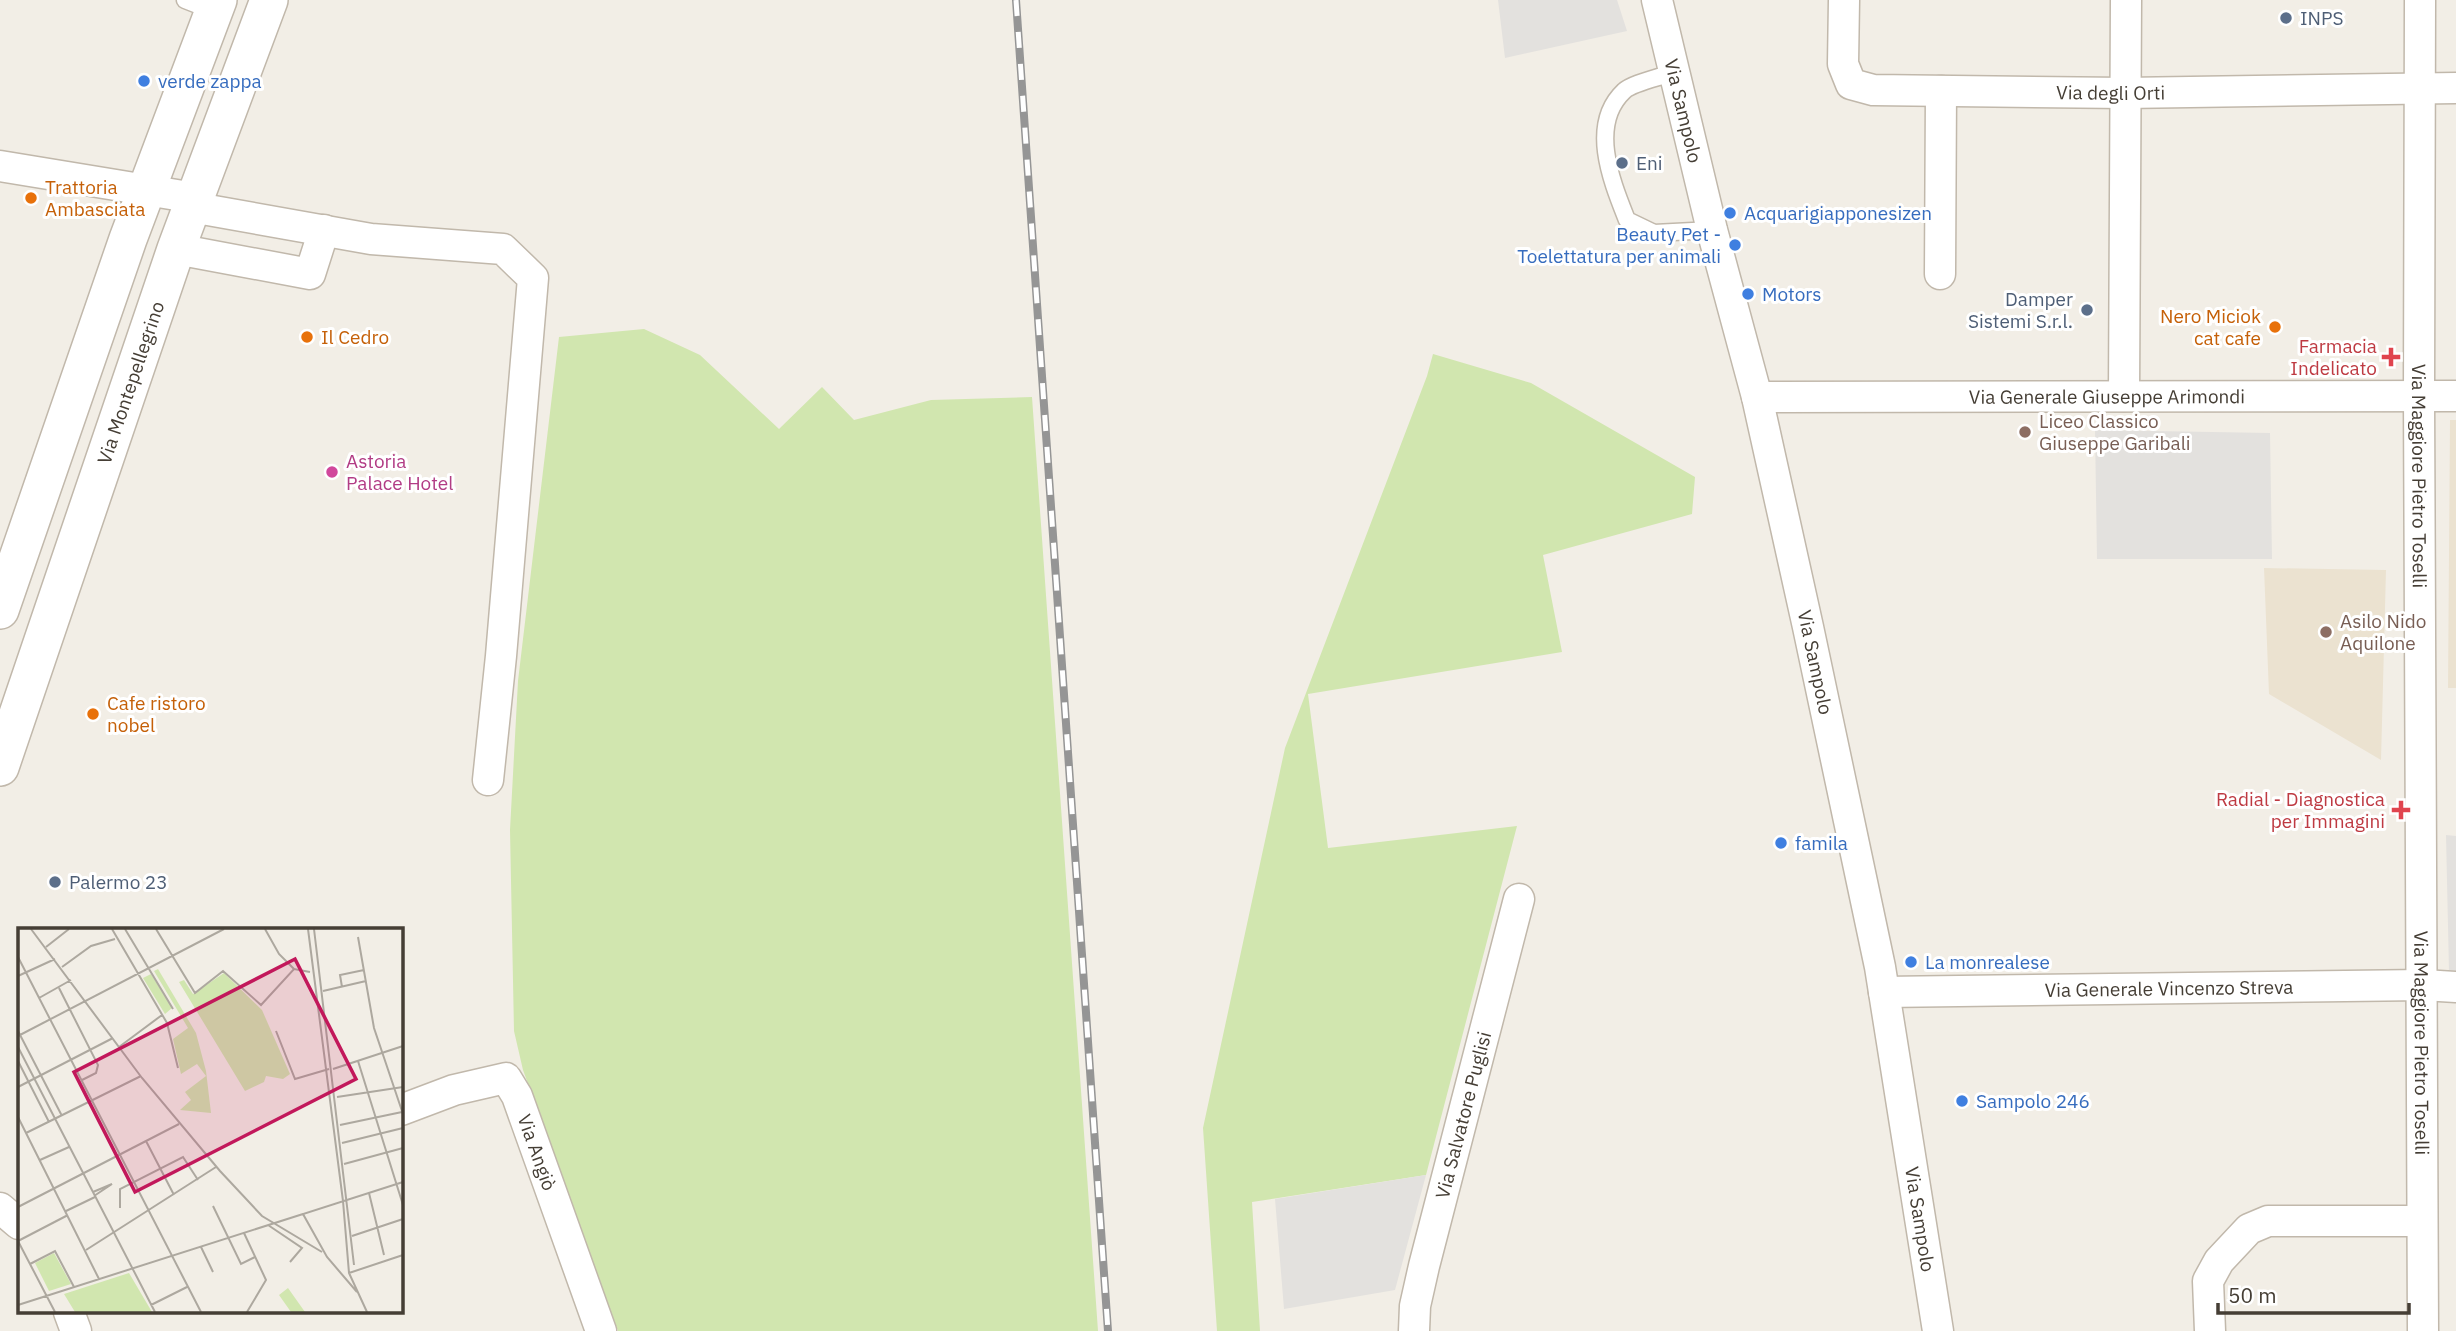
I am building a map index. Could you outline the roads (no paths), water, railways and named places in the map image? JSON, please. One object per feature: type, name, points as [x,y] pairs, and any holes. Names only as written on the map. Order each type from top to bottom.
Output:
[{"type":"street","name":"Via Montepellegrino","points":[[0,767],[176,249],[269,0]]},
{"type":"street","name":"Via Sampolo","points":[[1657,0],[1712,230],[1757,397],[1808,627],[1884,992],[1938,1331]]},
{"type":"street","name":"Via degli Orti","points":[[1844,0],[1843,64],[1851,83],[1872,90],[2125,93],[2456,88]]},
{"type":"street","points":[[2124,396],[2126,0]]},
{"type":"street","name":"Via Maggiore Pietro Toselli","points":[[2420,0],[2423,1331]]},
{"type":"street","points":[[0,610],[146,190],[206,4]]},
{"type":"street","points":[[1940,274],[1941,91]]},
{"type":"street","points":[[0,166],[146,190],[193,203],[372,239],[503,249],[533,278],[488,780]]},
{"type":"street","points":[[176,249],[310,274],[324,230]]},
{"type":"street","name":"Via Generale Giuseppe Arimondi","points":[[1757,397],[2456,396]]},
{"type":"street","name":"Via Salvatore Puglisi","points":[[1414,1331],[1415,1306],[1424,1266],[1519,899]]},
{"type":"street","name":"Via Generale Vincenzo Streva","points":[[1884,992],[2456,986]]},
{"type":"street","name":"Via Angiò","points":[[402,1110],[454,1090],[506,1078],[517,1096],[601,1331]]},
{"type":"street","points":[[0,1208],[18,1223]]},
{"type":"street","points":[[2210,1331],[2208,1281],[2219,1261],[2249,1229],[2268,1221],[2421,1221]]},
{"type":"street","points":[[70,1314],[76,1331]]},
{"type":"lane","points":[[1674,72],[1625,90],[1607,116],[1606,149],[1612,182],[1627,220],[1654,233],[1712,230]]},
{"type":"railway","points":[[1016,0],[1108,1331]]},
{"type":"place","name":"INPS","points":[[2286,18]]},
{"type":"place","name":"verde zappa","points":[[144,81]]},
{"type":"place","name":"Eni","points":[[1622,163]]},
{"type":"place","name":"Trattoria Ambasciata","points":[[31,198]]},
{"type":"place","name":"Acquarigiapponesizen","points":[[1730,213]]},
{"type":"place","name":"Beauty Pet - Toelettatura per animali","points":[[1735,245]]},
{"type":"place","name":"Motors","points":[[1748,294]]},
{"type":"place","name":"Damper Sistemi S.r.l.","points":[[2087,310]]},
{"type":"place","name":"Nero Miciok cat cafe","points":[[2275,327]]},
{"type":"place","name":"Il Cedro","points":[[307,337]]},
{"type":"place","name":"Farmacia Indelicato","points":[[2391,357]]},
{"type":"place","name":"Liceo Classico Giuseppe Garibali","points":[[2025,432]]},
{"type":"place","name":"Astoria Palace Hotel","points":[[332,472]]},
{"type":"place","name":"Asilo Nido Aquilone","points":[[2326,632]]},
{"type":"place","name":"Cafe ristoro nobel","points":[[93,714]]},
{"type":"place","name":"Radial - Diagnostica per Immagini","points":[[2401,810]]},
{"type":"place","name":"famila","points":[[1781,843]]},
{"type":"place","name":"Palermo 23","points":[[55,882]]},
{"type":"place","name":"La monrealese","points":[[1911,962]]},
{"type":"place","name":"Sampolo 246","points":[[1962,1101]]}]
